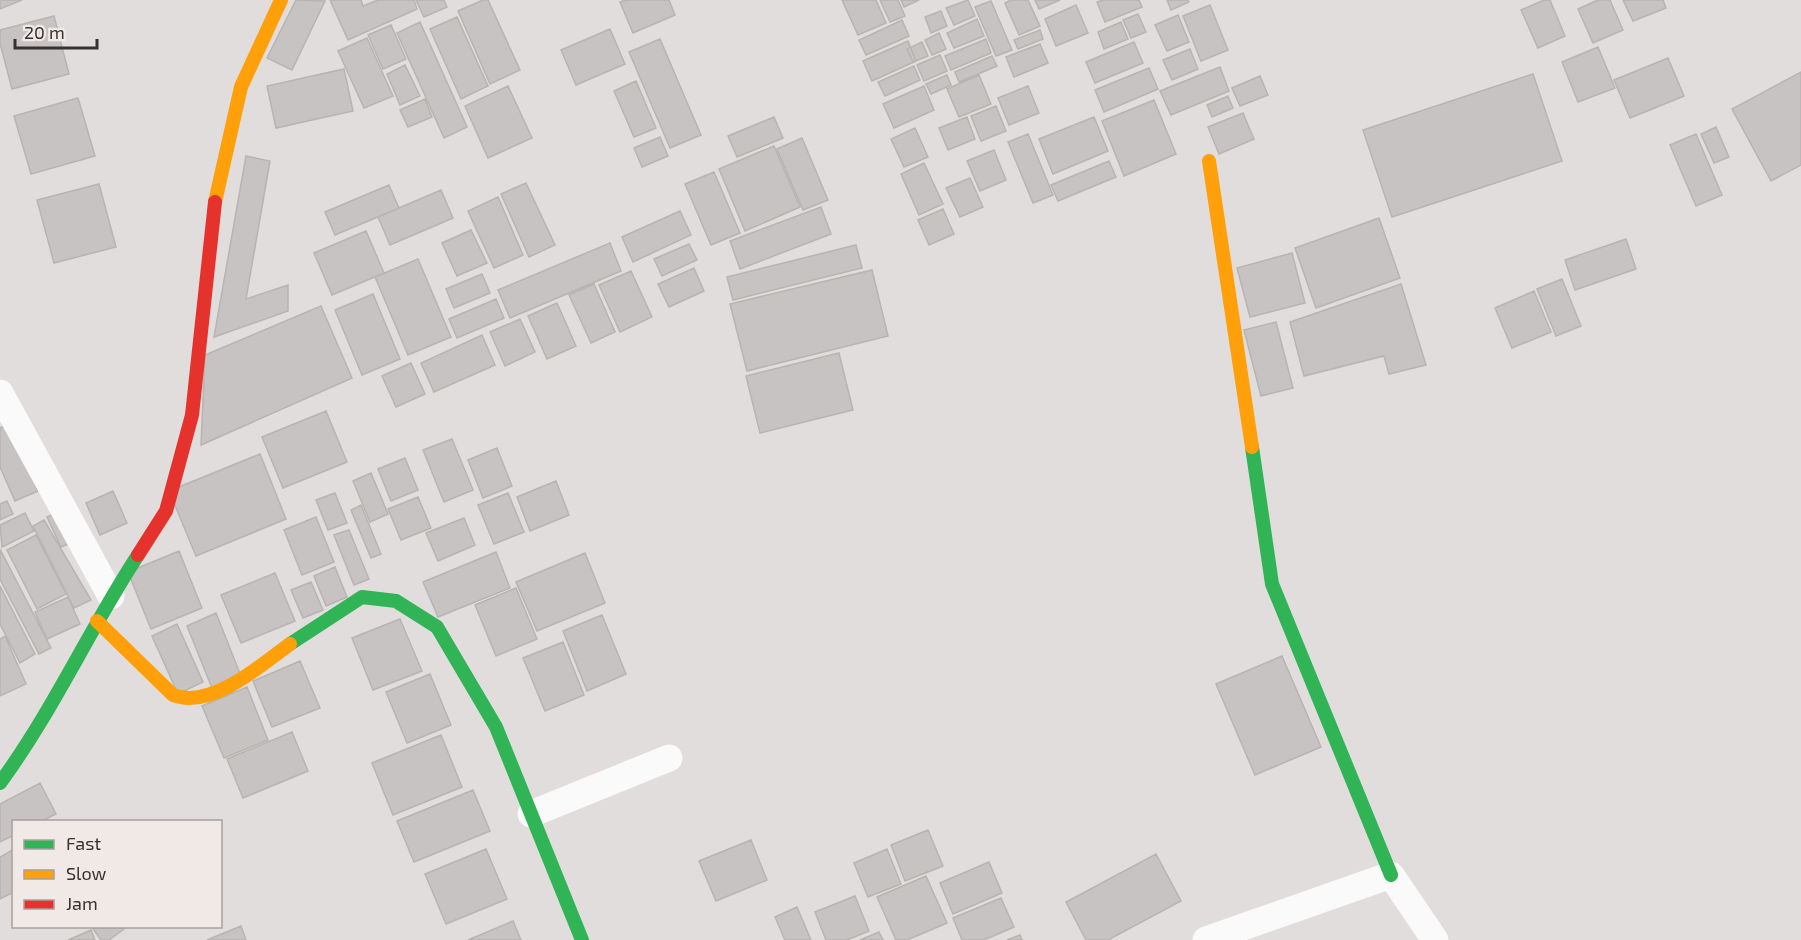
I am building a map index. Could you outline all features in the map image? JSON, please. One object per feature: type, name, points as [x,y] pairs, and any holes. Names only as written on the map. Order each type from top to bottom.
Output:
[{"type":"street","points":[[0,783],[28,745],[111,596],[166,511],[192,415],[217,191],[241,87],[281,0]]},
{"type":"street","points":[[1209,161],[1233,339],[1272,584],[1391,875],[1435,940]]},
{"type":"street","points":[[0,393],[111,596]]},
{"type":"street","points":[[97,621],[173,695],[183,699],[192,699],[230,687],[337,611],[362,597],[396,602],[437,627],[496,727],[582,940]]},
{"type":"street","points":[[531,814],[669,758]]},
{"type":"street","points":[[1206,940],[1391,875]]},
{"type":"building","points":[[0,0],[22,0],[0,9]]},
{"type":"building","points":[[296,0],[325,1],[292,70],[267,58]]},
{"type":"building","points":[[330,0],[361,0],[363,6],[378,0],[414,0],[417,9],[348,40]]},
{"type":"building","points":[[416,0],[444,0],[447,7],[424,17]]},
{"type":"building","points":[[488,0],[520,70],[490,84],[458,11]]},
{"type":"building","points":[[669,0],[675,15],[633,33],[620,2]]},
{"type":"building","points":[[842,0],[876,0],[886,23],[858,35]]},
{"type":"building","points":[[880,0],[898,0],[905,16],[890,22]]},
{"type":"building","points":[[901,0],[919,0],[904,7]]},
{"type":"building","points":[[968,0],[975,16],[954,25],[946,8]]},
{"type":"building","points":[[1011,0],[1028,0],[1040,26],[1019,35],[1005,3]]},
{"type":"building","points":[[1035,0],[1060,0],[1039,9]]},
{"type":"building","points":[[1139,0],[1142,7],[1105,22],[1097,2]]},
{"type":"building","points":[[1167,0],[1188,0],[1189,2],[1171,10]]},
{"type":"building","points":[[1544,0],[1550,0],[1565,36],[1538,48],[1521,10]]},
{"type":"building","points":[[1598,0],[1610,0],[1623,30],[1593,43],[1578,9]]},
{"type":"building","points":[[1623,0],[1663,0],[1666,8],[1633,21]]},
{"type":"building","points":[[991,1],[1012,50],[996,56],[975,7]]},
{"type":"building","points":[[1076,5],[1088,33],[1056,46],[1045,19]]},
{"type":"building","points":[[1210,5],[1228,50],[1201,61],[1183,16]]},
{"type":"building","points":[[941,11],[947,26],[931,33],[925,17]]},
{"type":"building","points":[[1138,14],[1146,32],[1131,38],[1123,20]]},
{"type":"building","points":[[1178,15],[1189,42],[1167,51],[1155,25]]},
{"type":"building","points":[[54,16],[69,74],[12,89],[0,43],[0,30]]},
{"type":"building","points":[[457,17],[488,86],[461,99],[430,29]]},
{"type":"building","points":[[977,19],[984,36],[954,48],[947,33]]},
{"type":"building","points":[[902,20],[909,36],[866,55],[859,40]]},
{"type":"building","points":[[420,22],[467,127],[444,138],[397,33]]},
{"type":"building","points":[[1121,22],[1128,39],[1104,49],[1098,32]]},
{"type":"building","points":[[391,25],[406,59],[383,69],[368,35]]},
{"type":"building","points":[[610,29],[625,64],[576,85],[561,50]]},
{"type":"building","points":[[1040,30],[1043,39],[1018,49],[1014,40]]},
{"type":"building","points":[[939,33],[946,49],[932,55],[925,40]]},
{"type":"building","points":[[367,38],[393,96],[364,108],[338,51]]},
{"type":"building","points":[[660,39],[701,135],[670,148],[629,52]]},
{"type":"building","points":[[986,39],[991,53],[951,70],[945,56]]},
{"type":"building","points":[[908,41],[916,61],[872,81],[863,61]]},
{"type":"building","points":[[922,42],[928,56],[913,62],[907,49]]},
{"type":"building","points":[[1134,42],[1143,63],[1095,83],[1086,62]]},
{"type":"building","points":[[1040,44],[1048,63],[1014,77],[1006,57]]},
{"type":"building","points":[[1598,47],[1615,88],[1578,102],[1562,62]]},
{"type":"building","points":[[1190,49],[1198,69],[1172,80],[1163,60]]},
{"type":"building","points":[[940,55],[947,71],[924,81],[917,65]]},
{"type":"building","points":[[992,56],[997,66],[959,82],[955,72]]},
{"type":"building","points":[[1668,58],[1684,96],[1630,118],[1614,80]]},
{"type":"building","points":[[405,65],[420,96],[400,105],[387,74]]},
{"type":"building","points":[[914,66],[920,80],[885,96],[878,82]]},
{"type":"building","points":[[1220,67],[1229,91],[1171,115],[1160,91]]},
{"type":"building","points":[[1149,68],[1158,89],[1104,112],[1095,90]]},
{"type":"building","points":[[344,69],[353,111],[276,128],[267,86]]},
{"type":"building","points":[[1801,72],[1801,165],[1771,181],[1732,109]]},
{"type":"building","points":[[1533,74],[1562,161],[1392,217],[1363,130]]},
{"type":"building","points":[[947,75],[951,85],[931,94],[926,84]]},
{"type":"building","points":[[979,75],[991,104],[959,117],[947,89]]},
{"type":"building","points":[[1260,76],[1268,95],[1240,106],[1232,88]]},
{"type":"building","points":[[636,81],[656,128],[634,137],[614,91]]},
{"type":"building","points":[[508,86],[532,138],[488,158],[465,106]]},
{"type":"building","points":[[924,86],[934,110],[894,128],[883,104]]},
{"type":"building","points":[[1028,86],[1039,113],[1009,125],[998,98]]},
{"type":"building","points":[[1228,96],[1233,108],[1212,117],[1207,105]]},
{"type":"building","points":[[78,98],[95,156],[31,174],[14,116]]},
{"type":"building","points":[[425,99],[432,117],[408,127],[400,110]]},
{"type":"building","points":[[1154,100],[1176,154],[1124,176],[1102,121]]},
{"type":"building","points":[[996,106],[1006,131],[981,141],[971,116]]},
{"type":"building","points":[[1243,113],[1254,139],[1219,154],[1208,127]]},
{"type":"building","points":[[774,117],[783,138],[737,157],[728,136]]},
{"type":"building","points":[[967,117],[975,139],[948,150],[939,128]]},
{"type":"building","points":[[1094,117],[1108,151],[1053,174],[1039,139]]},
{"type":"building","points":[[1716,127],[1729,157],[1714,163],[1701,134]]},
{"type":"building","points":[[915,128],[928,157],[904,167],[891,139]]},
{"type":"building","points":[[1028,134],[1053,195],[1033,203],[1008,142]]},
{"type":"building","points":[[1696,134],[1722,195],[1696,206],[1670,145]]},
{"type":"building","points":[[660,137],[668,156],[642,167],[634,148]]},
{"type":"building","points":[[802,138],[828,200],[803,210],[777,149]]},
{"type":"building","points":[[774,146],[800,207],[745,231],[719,169]]},
{"type":"building","points":[[994,150],[1006,180],[980,191],[967,161]]},
{"type":"building","points":[[246,156],[270,161],[246,299],[288,285],[288,311],[214,337]]},
{"type":"building","points":[[1109,161],[1116,177],[1058,201],[1051,185]]},
{"type":"building","points":[[924,163],[943,204],[919,215],[901,174]]},
{"type":"building","points":[[714,172],[740,233],[711,245],[685,184]]},
{"type":"building","points":[[970,178],[983,207],[960,217],[946,188]]},
{"type":"building","points":[[526,183],[555,245],[529,257],[501,194]]},
{"type":"building","points":[[99,184],[116,247],[54,263],[37,200]]},
{"type":"building","points":[[389,185],[399,208],[335,235],[325,212]]},
{"type":"building","points":[[441,190],[453,218],[390,245],[378,217]]},
{"type":"building","points":[[498,197],[523,255],[494,268],[468,211]]},
{"type":"building","points":[[821,207],[831,234],[740,269],[730,241]]},
{"type":"building","points":[[943,209],[954,234],[929,245],[918,220]]},
{"type":"building","points":[[680,211],[691,235],[633,262],[622,237]]},
{"type":"building","points":[[1379,218],[1400,278],[1316,308],[1295,248]]},
{"type":"building","points":[[471,230],[487,263],[457,276],[442,243]]},
{"type":"building","points":[[366,231],[384,273],[332,295],[314,253]]},
{"type":"building","points":[[1626,239],[1636,269],[1575,290],[1565,260]]},
{"type":"building","points":[[610,243],[621,271],[510,318],[498,290]]},
{"type":"building","points":[[689,244],[697,260],[662,276],[654,259]]},
{"type":"building","points":[[856,245],[862,268],[733,300],[727,277]]},
{"type":"building","points":[[1292,253],[1305,303],[1250,317],[1237,268]]},
{"type":"building","points":[[418,259],[451,337],[408,355],[375,277]]},
{"type":"building","points":[[694,268],[704,291],[669,307],[658,284]]},
{"type":"building","points":[[872,270],[888,336],[747,371],[730,304]]},
{"type":"building","points":[[631,271],[652,317],[620,332],[599,285]]},
{"type":"building","points":[[482,274],[490,293],[454,308],[446,289]]},
{"type":"building","points":[[1562,279],[1581,326],[1556,336],[1537,289]]},
{"type":"building","points":[[594,284],[615,332],[591,343],[569,295]]},
{"type":"building","points":[[1401,284],[1426,365],[1389,374],[1384,356],[1304,376],[1290,322]]},
{"type":"building","points":[[1534,291],[1551,332],[1512,348],[1495,308]]},
{"type":"building","points":[[373,294],[400,359],[362,375],[335,310]]},
{"type":"building","points":[[496,299],[504,318],[457,338],[449,319]]},
{"type":"building","points":[[557,303],[576,346],[547,359],[528,316]]},
{"type":"building","points":[[321,306],[352,378],[201,445],[205,355]]},
{"type":"building","points":[[520,319],[535,352],[505,366],[490,332]]},
{"type":"building","points":[[1276,322],[1293,388],[1261,396],[1244,330]]},
{"type":"building","points":[[482,335],[495,365],[434,392],[421,363]]},
{"type":"building","points":[[839,353],[853,410],[760,433],[746,376]]},
{"type":"building","points":[[411,363],[425,394],[396,407],[382,376]]},
{"type":"building","points":[[326,411],[347,462],[283,488],[262,437]]},
{"type":"building","points":[[8,424],[38,491],[15,501],[0,467],[0,428]]},
{"type":"building","points":[[452,439],[473,490],[444,502],[423,450]]},
{"type":"building","points":[[497,448],[512,486],[483,498],[468,460]]},
{"type":"building","points":[[260,454],[286,519],[196,556],[169,491]]},
{"type":"building","points":[[405,458],[418,490],[391,501],[378,469]]},
{"type":"building","points":[[371,473],[388,514],[370,522],[353,481]]},
{"type":"building","points":[[556,481],[569,515],[530,531],[517,497]]},
{"type":"building","points":[[113,491],[127,523],[100,535],[86,503]]},
{"type":"building","points":[[335,493],[347,523],[328,530],[316,500]]},
{"type":"building","points":[[508,493],[524,532],[494,544],[478,505]]},
{"type":"building","points":[[418,497],[431,528],[401,540],[388,509]]},
{"type":"building","points":[[7,501],[13,514],[0,520],[0,504]]},
{"type":"building","points":[[361,505],[381,554],[371,558],[351,510]]},
{"type":"building","points":[[59,511],[73,542],[61,547],[47,517]]},
{"type":"building","points":[[25,513],[34,531],[2,547],[0,525]]},
{"type":"building","points":[[316,517],[334,562],[302,575],[284,530]]},
{"type":"building","points":[[464,518],[475,545],[438,561],[426,533]]},
{"type":"building","points":[[44,520],[91,600],[74,608],[33,526]]},
{"type":"building","points":[[349,530],[369,579],[354,585],[334,535]]},
{"type":"building","points":[[36,535],[66,594],[37,609],[7,550]]},
{"type":"building","points":[[0,549],[51,648],[39,654],[0,579]]},
{"type":"building","points":[[179,551],[202,608],[151,629],[128,572]]},
{"type":"building","points":[[496,552],[510,588],[438,617],[423,582]]},
{"type":"building","points":[[585,553],[605,603],[537,631],[516,582]]},
{"type":"building","points":[[335,567],[347,597],[326,606],[314,576]]},
{"type":"building","points":[[275,573],[295,621],[241,643],[221,595]]},
{"type":"building","points":[[311,582],[323,610],[303,618],[291,590]]},
{"type":"building","points":[[0,586],[35,654],[20,663],[0,624]]},
{"type":"building","points":[[516,588],[537,639],[496,656],[475,605]]},
{"type":"building","points":[[68,597],[80,624],[47,639],[35,612]]},
{"type":"building","points":[[216,613],[241,676],[212,688],[187,626]]},
{"type":"building","points":[[602,615],[626,674],[587,691],[563,631]]},
{"type":"building","points":[[400,619],[422,671],[373,690],[352,638]]},
{"type":"building","points":[[177,624],[203,682],[178,694],[152,636]]},
{"type":"building","points":[[5,636],[26,684],[0,696],[0,639]]},
{"type":"building","points":[[563,642],[584,695],[545,711],[523,658]]},
{"type":"building","points":[[1282,656],[1321,747],[1255,775],[1216,684]]},
{"type":"building","points":[[300,661],[320,708],[272,727],[253,681]]},
{"type":"building","points":[[430,674],[451,725],[407,743],[386,692]]},
{"type":"building","points":[[247,687],[268,740],[224,758],[202,706]]},
{"type":"building","points":[[292,732],[308,771],[243,798],[227,759]]},
{"type":"building","points":[[441,735],[462,787],[393,815],[372,763]]},
{"type":"building","points":[[40,783],[56,814],[44,820],[12,820],[12,836],[0,842],[0,804]]},
{"type":"building","points":[[473,790],[490,831],[414,862],[397,821]]},
{"type":"building","points":[[928,830],[943,866],[905,881],[891,845]]},
{"type":"building","points":[[751,840],[767,880],[716,901],[699,861]]},
{"type":"building","points":[[486,849],[507,899],[446,924],[425,874]]},
{"type":"building","points":[[887,849],[901,884],[868,897],[854,863]]},
{"type":"building","points":[[12,850],[12,893],[0,899],[0,857]]},
{"type":"building","points":[[1156,854],[1181,901],[1108,940],[1086,940],[1066,902]]},
{"type":"building","points":[[989,862],[1002,893],[953,914],[940,883]]},
{"type":"building","points":[[926,876],[947,923],[907,940],[896,940],[877,897]]},
{"type":"building","points":[[855,896],[869,931],[847,940],[826,940],[815,912]]},
{"type":"building","points":[[1001,898],[1014,927],[984,940],[962,940],[953,918]]},
{"type":"building","points":[[797,907],[811,940],[785,940],[775,917]]},
{"type":"building","points":[[513,921],[521,940],[468,940]]},
{"type":"building","points":[[241,926],[246,940],[207,940]]},
{"type":"building","points":[[92,928],[125,928],[109,940],[101,940]]},
{"type":"building","points":[[91,930],[95,940],[68,940]]},
{"type":"building","points":[[879,932],[883,940],[860,940]]},
{"type":"building","points":[[1020,935],[1022,940],[1007,940]]},
{"type":"traffic: fast","points":[[1252,447],[1272,584],[1391,875]]},
{"type":"traffic: fast","points":[[0,783],[37,728],[138,555]]},
{"type":"traffic: fast","points":[[290,644],[362,597],[396,601],[437,627],[496,727],[582,940]]},
{"type":"traffic: slow","points":[[215,202],[241,87],[281,0]]},
{"type":"traffic: slow","points":[[1209,161],[1252,447]]},
{"type":"traffic: slow","points":[[97,621],[173,695],[188,698],[219,691],[235,683],[290,644]]},
{"type":"traffic: jam","points":[[138,555],[166,511],[192,415],[215,202]]}]
